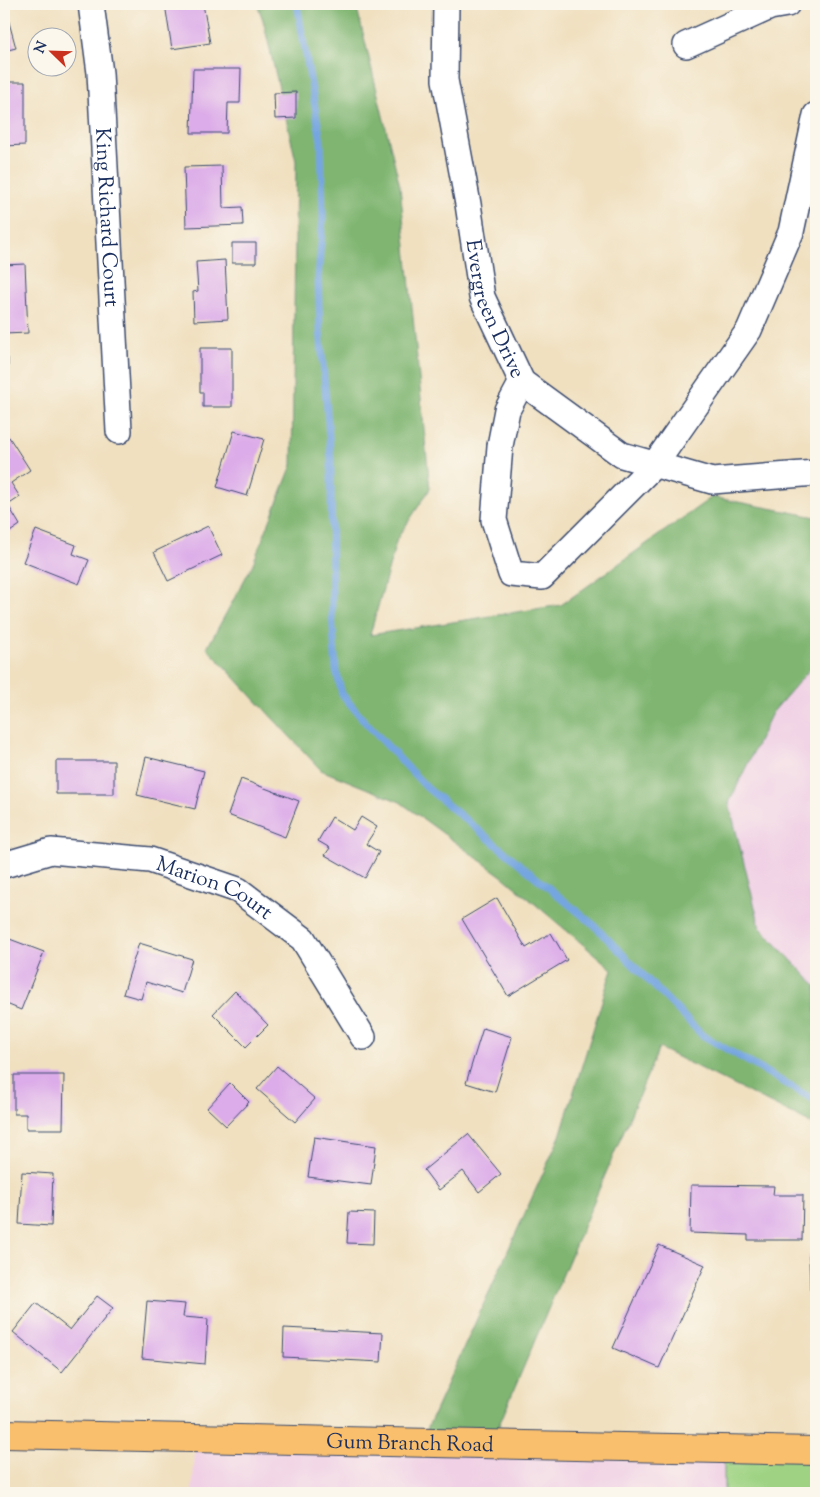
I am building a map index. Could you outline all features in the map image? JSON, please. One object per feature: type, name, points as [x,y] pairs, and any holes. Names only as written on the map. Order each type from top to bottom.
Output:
[{"type":"main road","name":"Gum Branch Road","points":[[4,1434],[816,1451]]},
{"type":"street","name":"King Richard Court","points":[[91,4],[100,73],[119,431]]},
{"type":"street","name":"Evergreen Drive","points":[[446,4],[445,80],[468,204],[482,298],[522,382],[622,455],[712,481],[816,473]]},
{"type":"street","points":[[686,45],[770,7],[787,4]]},
{"type":"street","points":[[522,382],[507,410],[502,437],[494,520],[510,574],[542,576],[655,464],[749,330],[791,232],[816,115]]},
{"type":"street","name":"Marion Court","points":[[4,866],[51,851],[150,860],[238,890],[304,939],[363,1036]]},
{"type":"shaded area","points":[[816,662],[816,986],[760,927],[728,803],[772,713]]},
{"type":"shaded area","points":[[196,1438],[724,1449],[724,1493],[192,1493]]},
{"type":"green space","points":[[257,4],[356,4],[400,186],[430,489],[397,539],[370,635],[561,605],[712,497],[816,517],[816,662],[772,713],[729,803],[760,927],[816,986],[816,1126],[659,1048],[491,1444],[421,1442],[560,1136],[612,969],[503,877],[400,802],[321,770],[207,648],[252,566],[292,465],[296,161],[263,20]]},
{"type":"green space","points":[[724,1449],[816,1451],[816,1493],[724,1493]]},
{"type":"building","points":[[4,4],[16,48],[4,51]]},
{"type":"building","points":[[165,4],[203,4],[210,43],[172,49]]},
{"type":"building","points":[[193,69],[241,69],[240,103],[228,103],[227,133],[191,133]]},
{"type":"building","points":[[4,82],[25,82],[25,145],[4,146]]},
{"type":"building","points":[[296,92],[296,118],[275,119],[274,93]]},
{"type":"building","points":[[222,166],[223,208],[242,207],[243,225],[186,227],[184,167]]},
{"type":"building","points":[[232,243],[256,243],[256,263],[232,263]]},
{"type":"building","points":[[225,260],[228,319],[194,321],[193,292],[198,291],[196,262]]},
{"type":"building","points":[[25,264],[28,333],[4,334],[4,265]]},
{"type":"building","points":[[200,348],[232,348],[232,407],[203,407],[203,392],[200,392]]},
{"type":"building","points":[[4,358],[8,358],[8,401],[4,401]]},
{"type":"building","points":[[234,431],[264,439],[247,496],[217,487]]},
{"type":"building","points":[[9,437],[30,470],[11,483],[20,497],[8,505],[20,525],[4,536],[4,440]]},
{"type":"building","points":[[208,526],[222,555],[168,581],[154,552]]},
{"type":"building","points":[[36,530],[76,545],[73,554],[89,560],[79,584],[23,562]]},
{"type":"building","points":[[146,757],[204,771],[195,809],[137,795]]},
{"type":"building","points":[[56,761],[114,761],[114,794],[56,794]]},
{"type":"building","points":[[241,779],[299,801],[285,837],[228,815]]},
{"type":"building","points":[[332,817],[353,830],[361,817],[377,827],[366,844],[379,852],[365,878],[325,855],[330,848],[318,841]]},
{"type":"building","points":[[497,898],[526,948],[551,933],[567,960],[508,996],[462,919]]},
{"type":"building","points":[[7,938],[44,952],[21,1010],[4,1003],[4,947]]},
{"type":"building","points":[[139,943],[192,959],[182,993],[146,982],[141,999],[123,994]]},
{"type":"building","points":[[235,991],[268,1025],[246,1047],[213,1014]]},
{"type":"building","points":[[483,1028],[512,1037],[495,1092],[466,1083]]},
{"type":"building","points":[[277,1066],[315,1099],[295,1122],[257,1089]]},
{"type":"building","points":[[14,1075],[64,1075],[63,1129],[26,1129],[26,1114],[14,1114]]},
{"type":"building","points":[[230,1083],[249,1102],[226,1126],[207,1108]]},
{"type":"building","points":[[468,1134],[501,1174],[479,1192],[463,1171],[439,1190],[424,1170]]},
{"type":"building","points":[[314,1137],[376,1146],[371,1185],[308,1177]]},
{"type":"building","points":[[22,1172],[53,1174],[51,1226],[19,1224]]},
{"type":"building","points":[[691,1185],[774,1186],[773,1195],[803,1195],[802,1240],[748,1240],[748,1235],[690,1233]]},
{"type":"building","points":[[349,1212],[374,1213],[373,1244],[347,1243]]},
{"type":"building","points":[[659,1245],[705,1265],[659,1368],[613,1348]]},
{"type":"building","points":[[809,1256],[816,1256],[816,1289],[810,1290]]},
{"type":"building","points":[[97,1296],[113,1308],[62,1372],[13,1332],[36,1303],[70,1330]]},
{"type":"building","points":[[147,1301],[185,1304],[183,1317],[208,1319],[205,1364],[142,1358]]},
{"type":"building","points":[[284,1328],[383,1333],[381,1362],[283,1357]]},
{"type":"waterway","points":[[297,4],[321,141],[323,218],[318,278],[320,329],[331,459],[332,614],[336,670],[342,694],[365,722],[427,788],[594,925],[702,1035],[816,1101]]}]
